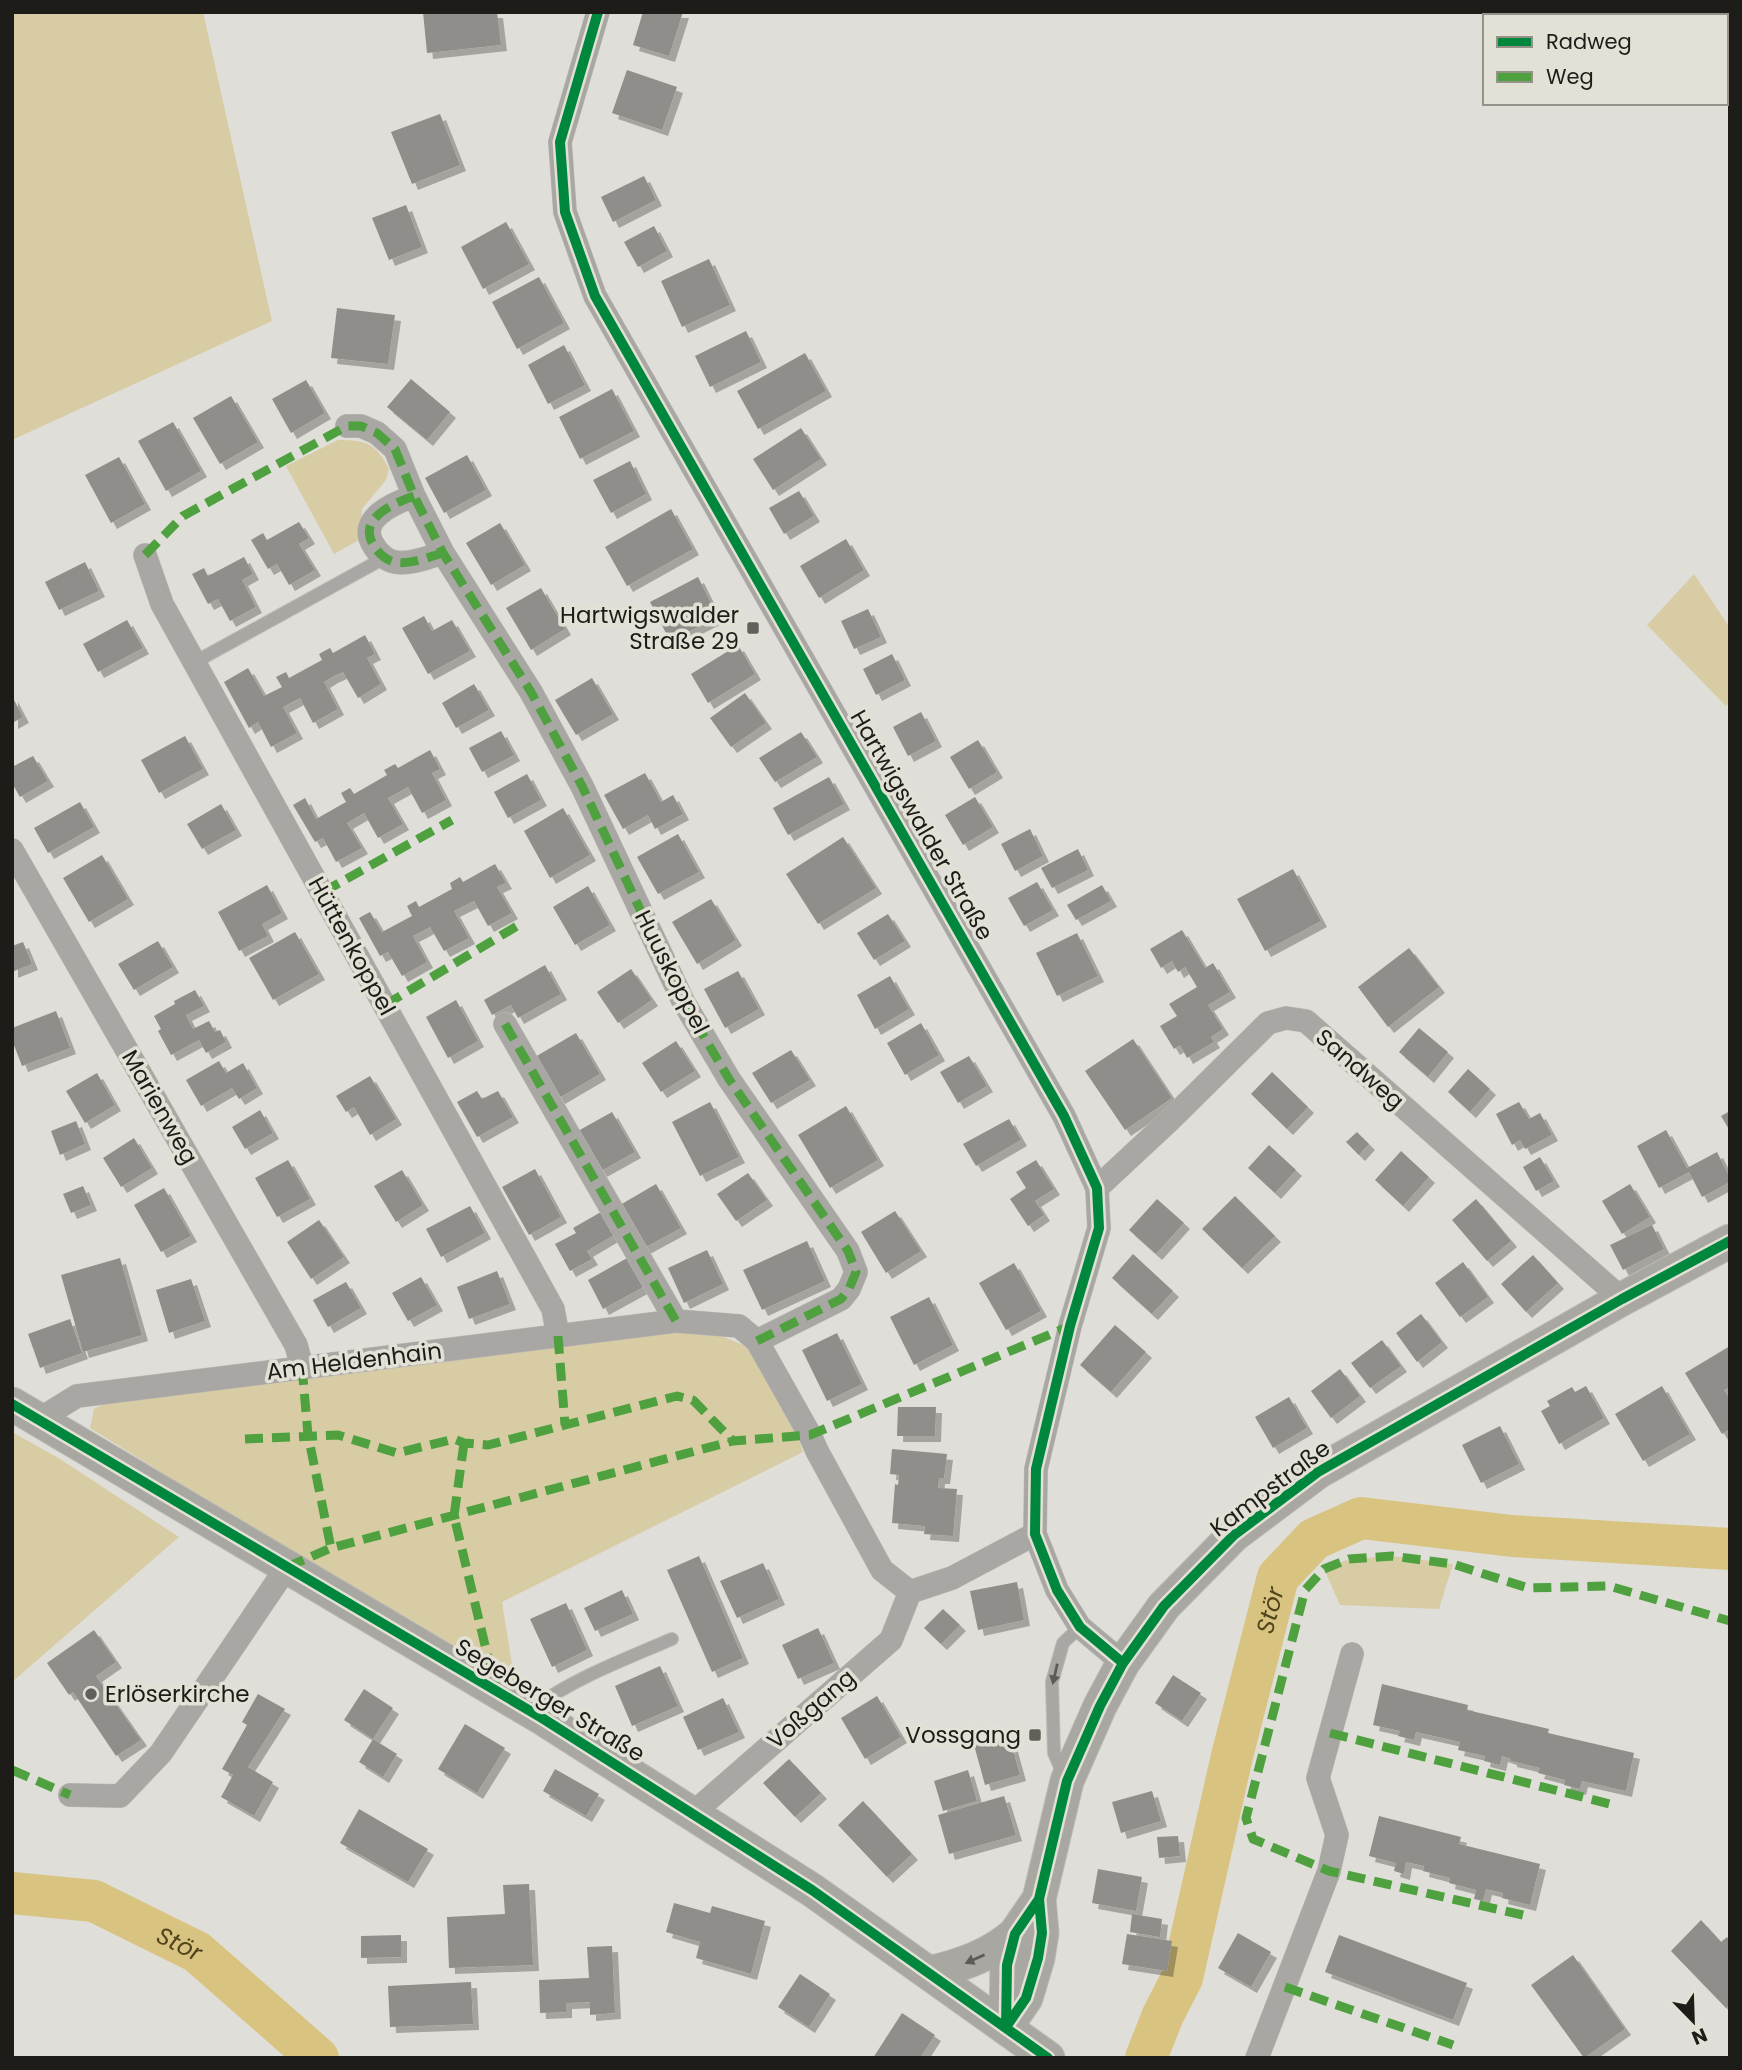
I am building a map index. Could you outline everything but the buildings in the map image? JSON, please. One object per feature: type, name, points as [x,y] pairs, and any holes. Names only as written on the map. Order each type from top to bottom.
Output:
[{"type":"main road","name":"Kampstraße","points":[[1006,2028],[1007,1965],[1015,1934],[1038,1899],[1067,1781],[1123,1663],[1164,1606],[1234,1535],[1318,1472],[1622,1299],[1730,1241]]},
{"type":"main road","name":"Segeberger Straße","points":[[25,1412],[530,1711],[693,1813],[812,1890],[1048,2058]]},
{"type":"main road","name":"Kampstraße","points":[[1006,2028],[1026,1998],[1038,1958],[1042,1933],[1038,1899]]},
{"type":"main road","points":[[929,1973],[964,1964],[997,1949],[1015,1934]]},
{"type":"street","name":"Hartwigswalder Straße","points":[[598,12],[560,142],[565,212],[595,296],[1065,1116],[1097,1188],[1099,1228],[1070,1326],[1036,1468],[1035,1534],[1057,1590],[1080,1627],[1123,1663]]},
{"type":"street","name":"Huuskoppel","points":[[347,426],[361,426],[377,433],[395,449],[414,496],[443,553],[531,692],[556,739],[593,810],[683,1001],[729,1079],[848,1251],[856,1272],[849,1289],[841,1299],[757,1341]]},
{"type":"street","points":[[414,496],[378,513],[369,528],[371,542],[378,552],[393,562],[415,561],[443,553]]},
{"type":"street","name":"Hüttenkoppel","points":[[145,555],[162,604],[553,1309],[558,1336]]},
{"type":"street","name":"Marienweg","points":[[12,850],[296,1345],[302,1367]]},
{"type":"street","name":"Sandweg","points":[[1097,1188],[1171,1120],[1268,1023],[1286,1018],[1306,1021],[1622,1299]]},
{"type":"street","points":[[505,1024],[676,1321]]},
{"type":"street","name":"Am Heldenhain","points":[[25,1412],[77,1396],[676,1321],[739,1326],[757,1341]]},
{"type":"street","points":[[757,1341],[882,1570],[910,1592],[953,1578],[1035,1534]]},
{"type":"street","points":[[70,1796],[120,1796],[160,1753],[287,1567]]},
{"type":"street","name":"Voßgang","points":[[693,1813],[891,1640],[910,1592]]},
{"type":"street","points":[[1257,2058],[1329,1871],[1337,1835],[1318,1778],[1352,1654]]},
{"type":"lane","points":[[194,662],[386,557]]},
{"type":"lane","points":[[1067,1781],[1054,1753],[1052,1682],[1063,1643],[1080,1627]]},
{"type":"lane","points":[[530,1711],[561,1688],[584,1676],[672,1639]]},
{"type":"lane","points":[[1052,1729],[1070,1741],[1087,1735]]},
{"type":"shaded area","points":[[12,12],[203,12],[272,321],[12,440]]},
{"type":"shaded area","points":[[338,440],[363,442],[375,448],[389,469],[386,480],[362,509],[359,540],[334,554],[286,466]]},
{"type":"shaded area","points":[[1694,574],[1730,628],[1730,702],[1726,706],[1647,625]]},
{"type":"shaded area","points":[[668,1331],[719,1335],[748,1347],[797,1435],[803,1452],[502,1602],[515,1683],[295,1555],[90,1428],[94,1409],[116,1397]]},
{"type":"shaded area","points":[[12,1432],[60,1459],[179,1537],[12,1682]]},
{"type":"shaded area","points":[[1392,1556],[1453,1564],[1439,1609],[1340,1605],[1324,1569],[1349,1559]]},
{"type":"waterway","name":"Stör","points":[[1146,2058],[1163,2015],[1182,1978],[1232,1756],[1278,1577],[1314,1539],[1361,1518],[1512,1536],[1730,1549]]},
{"type":"waterway","name":"Stör","points":[[12,1893],[94,1901],[197,1952],[318,2058]]},
{"type":"marked path","points":[[145,555],[183,516],[347,426],[361,426],[377,433],[395,449],[414,496],[443,553],[531,692],[582,786],[683,1001],[729,1079],[848,1251],[856,1272],[849,1289],[841,1299],[757,1341]]},
{"type":"marked path","points":[[414,496],[388,508],[373,520],[370,536],[374,546],[386,558],[401,563],[443,553]]},
{"type":"marked path","points":[[323,892],[452,820]]},
{"type":"marked path","points":[[385,1005],[517,926]]},
{"type":"marked path","points":[[505,1024],[676,1321]]},
{"type":"marked path","points":[[287,1567],[331,1548],[733,1441],[810,1435],[1070,1326]]},
{"type":"marked path","points":[[558,1336],[565,1425]]},
{"type":"marked path","points":[[302,1367],[308,1435],[331,1548]]},
{"type":"marked path","points":[[245,1439],[338,1435],[397,1453],[454,1439],[464,1443],[488,1445],[677,1396],[693,1400],[733,1441]]},
{"type":"marked path","points":[[464,1443],[454,1516],[496,1691]]},
{"type":"marked path","points":[[1523,1915],[1329,1871],[1253,1839],[1246,1818],[1305,1590],[1324,1569],[1349,1559],[1392,1556],[1453,1564],[1528,1588],[1609,1586],[1730,1621]]},
{"type":"marked path","points":[[1330,1733],[1614,1805]]},
{"type":"marked path","points":[[12,1770],[70,1795]]},
{"type":"marked path","points":[[1285,1987],[1453,2045]]},
{"type":"cycle path","points":[[598,12],[560,142],[565,212],[595,296],[1064,1116],[1097,1188],[1099,1228],[1070,1326],[1036,1469],[1035,1534],[1057,1590],[1080,1627],[1123,1663]]},
{"type":"cycle path","points":[[1006,2027],[1026,1998],[1038,1958],[1042,1933],[1039,1899],[1067,1781],[1100,1706],[1123,1663],[1164,1606],[1234,1535],[1318,1472],[1622,1299],[1730,1241]]},
{"type":"cycle path","points":[[12,1404],[542,1718],[812,1890],[1048,2058]]},
{"type":"cycle path","points":[[1006,2027],[1007,1965],[1015,1934],[1039,1899]]},
{"type":"place","name":"Hartwigswalder Straße 29","points":[[753,628]]},
{"type":"place","name":"Erlöserkirche","points":[[91,1694]]},
{"type":"place","name":"Vossgang","points":[[1035,1735]]}]
